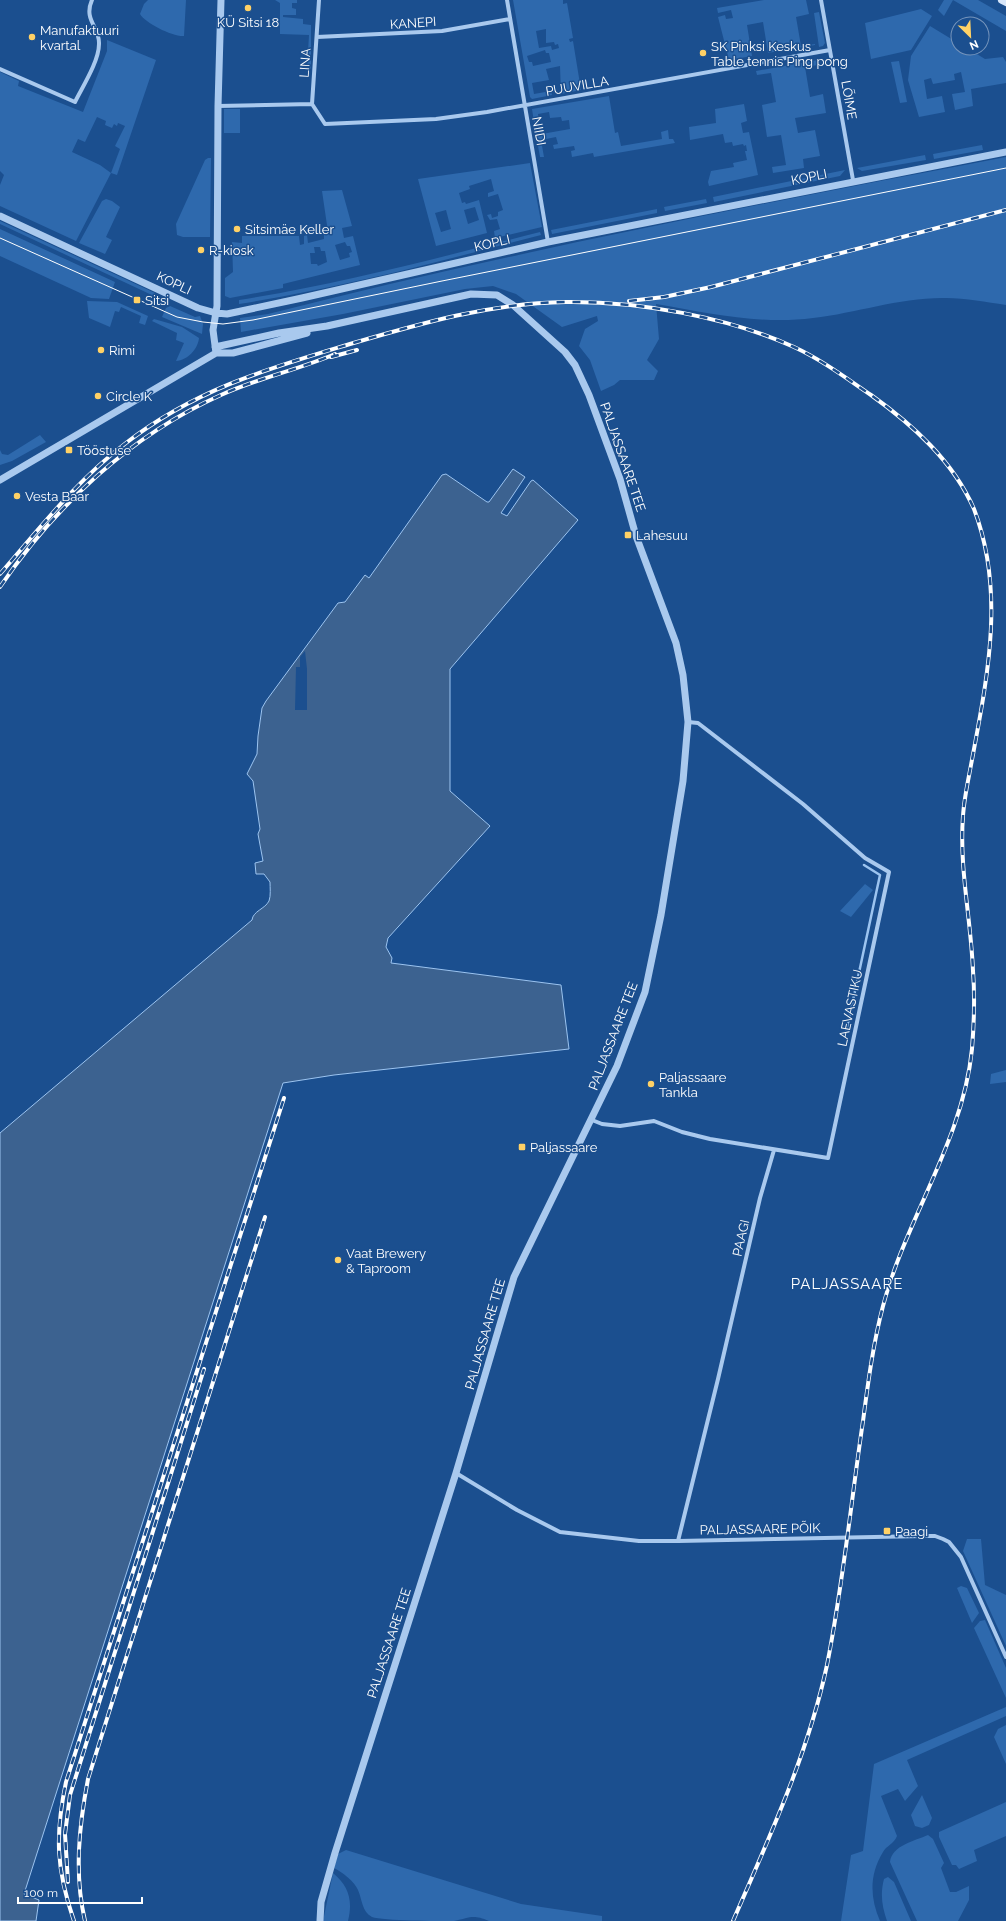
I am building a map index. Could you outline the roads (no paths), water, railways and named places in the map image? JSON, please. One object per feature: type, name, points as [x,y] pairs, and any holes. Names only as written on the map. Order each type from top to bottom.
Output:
[{"type":"main road","points":[[1002,0],[1006,2]]},
{"type":"street","points":[[0,69],[75,102],[95,59],[99,45],[90,18],[89,7],[92,0]]},
{"type":"street","points":[[0,480],[215,350],[212,330],[216,313],[218,250],[218,106],[221,0]]},
{"type":"street","name":"LINA","points":[[312,104],[319,0]]},
{"type":"street","name":"NIIDI","points":[[507,0],[548,242]]},
{"type":"street","name":"LÕIME","points":[[821,0],[853,180]]},
{"type":"street","name":"KANEPI","points":[[317,37],[442,31],[510,19]]},
{"type":"street","name":"PUUVILLA","points":[[312,104],[325,124],[436,119],[525,106],[830,50]]},
{"type":"street","points":[[218,106],[312,104]]},
{"type":"street","name":"KOPLI","points":[[0,216],[198,308],[216,313],[227,314],[548,242],[853,180],[1006,152]]},
{"type":"street","name":"PALJASSAARE TEE","points":[[215,350],[279,333],[327,326],[471,294],[497,295],[513,304],[565,352],[575,365],[589,395],[620,479],[638,543],[676,643],[683,675],[688,722],[683,781],[661,915],[645,992],[617,1066],[592,1120],[535,1231],[514,1277],[456,1473],[335,1853],[322,1902],[320,1921]]},
{"type":"street","name":"LAEVASTIKU","points":[[592,1120],[602,1124],[620,1126],[654,1121],[682,1132],[710,1139],[828,1158],[889,872],[865,858],[803,804],[698,722],[688,722]]},
{"type":"street","name":"PAAGI","points":[[678,1541],[720,1371],[760,1198],[774,1150]]},
{"type":"street","name":"PALJASSAARE PÕIK","points":[[456,1473],[517,1510],[560,1532],[639,1541],[924,1536],[943,1539],[949,1542],[961,1557],[1006,1657]]},
{"type":"waterway","points":[[846,1033],[880,875],[864,865]]},
{"type":"tram line","points":[[0,238],[177,317],[223,324],[253,320],[1006,168]]},
{"type":"railway","points":[[629,301],[664,297],[711,287],[1006,210]]},
{"type":"railway","points":[[0,574],[60,505],[108,457],[152,424],[179,408],[261,372],[350,344],[430,322],[484,310],[538,303],[594,302],[623,304],[682,313],[741,327],[794,347],[834,370],[871,395],[902,419],[917,432],[943,460],[955,475],[965,492],[974,509],[984,541],[989,572],[991,604],[990,636],[983,701],[966,790],[962,835],[974,991],[972,1049],[967,1083],[958,1116],[946,1148],[893,1273],[879,1320],[869,1378],[838,1605],[827,1665],[819,1698],[786,1795],[733,1921]]},
{"type":"railway","points":[[331,357],[357,350]]},
{"type":"railway","points":[[0,587],[45,528],[70,501],[126,452],[156,430],[188,411],[235,389],[335,354]]},
{"type":"railway","points":[[74,1921],[64,1885],[59,1852],[60,1819],[66,1782],[284,1098]]},
{"type":"railway","points":[[85,1921],[80,1886],[79,1850],[82,1814],[88,1779],[265,1217]]},
{"type":"railway","points":[[68,1882],[65,1834],[70,1795],[204,1369]]},
{"type":"place","name":"KÜ Sitsi 18","points":[[248,8]]},
{"type":"place","name":"Manufaktuuri kvartal","points":[[32,37]]},
{"type":"place","name":"SK Pinksi Keskus Table tennis Ping pong","points":[[703,53]]},
{"type":"place","name":"Sitsimäe Keller","points":[[237,229]]},
{"type":"place","name":"R-kiosk","points":[[201,250]]},
{"type":"place","name":"Sitsi","points":[[137,300]]},
{"type":"place","name":"Rimi","points":[[101,350]]},
{"type":"place","name":"Circle K","points":[[98,396]]},
{"type":"place","name":"Tööstuse","points":[[69,450]]},
{"type":"place","name":"Vesta Baar","points":[[17,496]]},
{"type":"place","name":"Lahesuu","points":[[628,535]]},
{"type":"place","name":"Paljassaare Tankla","points":[[651,1084]]},
{"type":"place","name":"Paljassaare","points":[[522,1147]]},
{"type":"place","name":"Vaat Brewery & Taproom","points":[[338,1260]]},
{"type":"place","name":"Paagi","points":[[887,1531]]},
{"type":"district","name":"PALJASSAARE","points":[[847,1284]]}]
